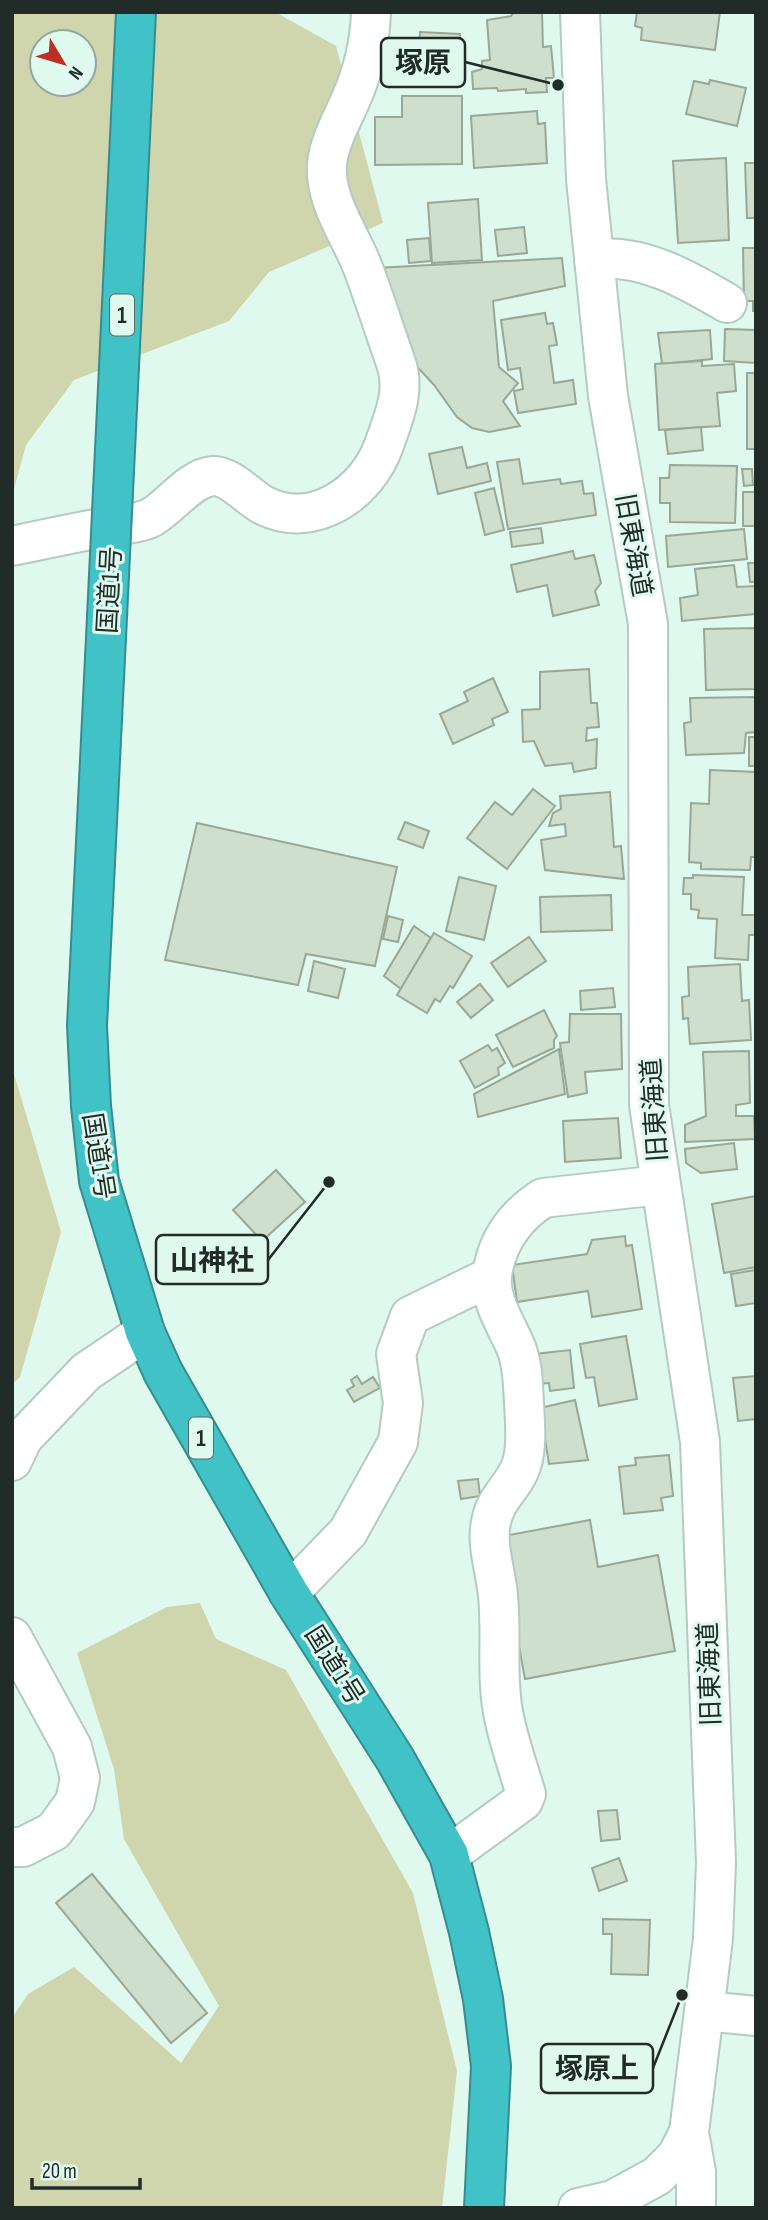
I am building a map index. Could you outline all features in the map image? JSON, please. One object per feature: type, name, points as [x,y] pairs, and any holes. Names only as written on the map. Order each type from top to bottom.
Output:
[{"type":"highway","name":"国道1号","points":[[136,12],[87,1026],[91,1106],[99,1181],[145,1332],[163,1372],[289,1593],[395,1759],[449,1855],[483,1999],[491,2066],[484,2208]]},
{"type":"street","points":[[12,546],[150,518],[184,490],[212,476],[222,477],[264,505],[296,514],[314,513],[344,498],[362,485],[377,464],[400,394],[399,371],[363,267],[336,209],[327,164],[370,40],[371,12]]},
{"type":"street","name":"旧東海道","points":[[580,12],[586,179],[608,396],[648,624],[649,1105],[700,1442],[716,1862],[713,1939],[689,2132],[696,2172],[696,2208]]},
{"type":"street","points":[[594,259],[612,257],[633,260],[667,271],[727,303]]},
{"type":"street","points":[[449,1855],[523,1801],[526,1794],[503,1713],[499,1683],[498,1597],[490,1524],[503,1491],[519,1473],[523,1462],[522,1368],[492,1286],[492,1276],[503,1238],[529,1207],[543,1198],[660,1185]]},
{"type":"street","points":[[289,1593],[348,1532],[398,1442],[403,1403],[396,1354],[410,1316],[492,1276]]},
{"type":"street","points":[[12,1461],[23,1438],[86,1372],[145,1332]]},
{"type":"street","points":[[12,1637],[72,1746],[80,1778],[75,1802],[54,1831],[23,1847],[12,1847]]},
{"type":"street","points":[[704,2011],[756,2017]]},
{"type":"street","points":[[572,2207],[613,2200],[657,2176],[677,2156],[689,2132]]},
{"type":"green space","points":[[12,12],[275,12],[336,46],[383,223],[269,272],[229,321],[74,380],[26,445],[12,496]]},
{"type":"green space","points":[[12,1067],[61,1232],[20,1377],[12,1384]]},
{"type":"green space","points":[[200,1603],[216,1639],[286,1670],[413,1893],[457,2071],[442,2208],[12,2208],[12,2018],[28,1994],[74,1967],[181,2063],[219,2006],[124,1839],[114,1769],[77,1653],[167,1607]]},
{"type":"building","points":[[514,12],[542,12],[543,47],[551,46],[554,78],[546,78],[547,92],[526,93],[526,89],[473,89],[472,72],[482,69],[482,61],[490,60],[487,20],[511,16]]},
{"type":"building","points":[[637,12],[720,12],[715,50],[641,40],[642,28],[635,26]]},
{"type":"building","points":[[420,32],[460,34],[459,86],[418,85]]},
{"type":"building","points":[[710,80],[746,88],[737,126],[686,114],[694,81],[709,84]]},
{"type":"building","points":[[402,96],[462,96],[462,164],[375,165],[375,117],[402,117]]},
{"type":"building","points":[[537,111],[538,124],[545,123],[547,163],[474,168],[471,116]]},
{"type":"building","points":[[726,158],[729,240],[678,243],[673,161]]},
{"type":"building","points":[[745,163],[756,163],[756,218],[747,218]]},
{"type":"building","points":[[478,199],[482,260],[432,263],[428,203]]},
{"type":"building","points":[[524,227],[527,253],[498,256],[495,230]]},
{"type":"building","points":[[429,238],[431,261],[409,263],[407,240]]},
{"type":"building","points":[[743,248],[756,248],[756,311],[753,311],[753,301],[744,301]]},
{"type":"building","points":[[562,258],[565,286],[493,301],[499,367],[518,383],[503,401],[520,426],[489,432],[472,428],[457,417],[434,385],[409,358],[376,268]]},
{"type":"building","points":[[545,313],[547,324],[553,323],[557,345],[549,346],[554,383],[573,380],[576,404],[518,413],[514,391],[523,389],[520,368],[508,370],[501,320]]},
{"type":"building","points":[[725,329],[756,330],[756,363],[724,361]]},
{"type":"building","points":[[710,330],[712,359],[662,364],[658,333]]},
{"type":"building","points":[[702,361],[702,366],[734,364],[736,391],[717,393],[720,426],[659,430],[655,364]]},
{"type":"building","points":[[747,373],[756,373],[756,449],[747,449]]},
{"type":"building","points":[[701,427],[703,450],[668,454],[665,430]]},
{"type":"building","points":[[462,447],[467,468],[487,463],[491,481],[438,494],[429,454]]},
{"type":"building","points":[[519,459],[523,484],[560,479],[561,484],[582,481],[584,494],[593,493],[596,515],[508,529],[497,462]]},
{"type":"building","points":[[670,465],[737,466],[735,523],[670,522],[670,503],[660,503],[660,478],[669,478]]},
{"type":"building","points":[[742,469],[752,469],[753,485],[744,486]]},
{"type":"building","points":[[494,488],[504,530],[485,535],[475,493]]},
{"type":"building","points":[[743,492],[756,492],[756,526],[743,526]]},
{"type":"building","points":[[541,528],[543,543],[512,547],[510,532]]},
{"type":"building","points":[[744,529],[747,559],[668,567],[666,536]]},
{"type":"building","points":[[573,551],[575,559],[594,555],[601,583],[595,591],[599,605],[553,616],[547,585],[517,592],[511,565]]},
{"type":"building","points":[[756,554],[756,582],[750,582],[748,563],[755,563]]},
{"type":"building","points":[[734,565],[737,587],[756,586],[755,614],[682,621],[680,598],[698,595],[695,569]]},
{"type":"building","points":[[756,628],[756,689],[706,690],[704,629]]},
{"type":"building","points":[[589,669],[591,703],[597,703],[599,727],[587,728],[586,741],[597,739],[596,768],[574,772],[572,763],[545,766],[534,741],[523,742],[522,710],[540,709],[540,672]]},
{"type":"building","points":[[493,678],[508,712],[492,719],[494,725],[453,744],[440,714],[468,701],[464,692]]},
{"type":"building","points":[[756,697],[756,732],[746,733],[744,753],[686,755],[684,723],[691,722],[690,698]]},
{"type":"building","points":[[749,737],[756,737],[756,766],[749,766]]},
{"type":"building","points":[[710,770],[756,772],[756,857],[751,857],[750,870],[701,869],[701,863],[689,862],[691,803],[709,804]]},
{"type":"building","points":[[533,789],[555,806],[507,869],[467,838],[495,802],[512,815]]},
{"type":"building","points":[[610,792],[614,847],[621,846],[624,879],[545,870],[541,840],[566,836],[565,824],[549,826],[553,813],[561,809],[560,796]]},
{"type":"building","points":[[405,822],[429,831],[423,848],[398,839]]},
{"type":"building","points":[[197,823],[397,867],[375,966],[306,954],[298,985],[165,960]]},
{"type":"building","points":[[693,875],[744,877],[742,915],[756,915],[756,935],[749,935],[748,960],[715,958],[717,919],[698,918],[699,910],[691,909],[691,894],[683,894],[684,878],[693,878]]},
{"type":"building","points":[[459,877],[496,886],[484,940],[446,931]]},
{"type":"building","points":[[611,895],[612,930],[541,932],[540,897]]},
{"type":"building","points":[[388,916],[403,920],[398,942],[383,939]]},
{"type":"building","points":[[414,926],[431,938],[401,989],[384,976]]},
{"type":"building","points":[[434,933],[472,956],[453,988],[450,986],[440,1002],[435,999],[427,1013],[397,995]]},
{"type":"building","points":[[529,937],[546,961],[508,987],[491,963]]},
{"type":"building","points":[[314,961],[345,969],[338,998],[308,991]]},
{"type":"building","points":[[740,964],[742,1001],[749,1000],[751,1040],[690,1044],[688,1018],[683,1019],[682,997],[689,996],[688,967]]},
{"type":"building","points":[[480,984],[493,1000],[471,1018],[457,1002]]},
{"type":"building","points":[[613,988],[615,1007],[581,1010],[580,991]]},
{"type":"building","points":[[544,1010],[557,1036],[554,1048],[513,1067],[496,1035]]},
{"type":"building","points":[[570,1014],[621,1014],[622,1069],[585,1072],[587,1093],[568,1097],[560,1043],[569,1042]]},
{"type":"building","points":[[488,1045],[492,1051],[497,1048],[505,1063],[498,1068],[499,1075],[475,1088],[460,1061]]},
{"type":"building","points":[[559,1049],[565,1094],[478,1117],[474,1094]]},
{"type":"building","points":[[749,1051],[750,1103],[736,1105],[736,1116],[754,1116],[755,1139],[685,1142],[685,1125],[706,1116],[703,1052]]},
{"type":"building","points":[[618,1118],[621,1158],[565,1162],[563,1121]]},
{"type":"building","points":[[734,1143],[737,1169],[701,1173],[686,1163],[685,1149]]},
{"type":"building","points":[[276,1170],[305,1202],[262,1241],[233,1210]]},
{"type":"building","points":[[756,1196],[756,1267],[724,1273],[712,1204]]},
{"type":"building","points":[[625,1236],[626,1246],[632,1245],[642,1309],[592,1317],[588,1291],[517,1302],[512,1265],[587,1254],[592,1240]]},
{"type":"building","points":[[756,1270],[756,1303],[736,1306],[731,1274]]},
{"type":"building","points":[[626,1336],[637,1399],[599,1406],[594,1377],[586,1378],[580,1344]]},
{"type":"building","points":[[570,1350],[574,1388],[550,1391],[549,1383],[538,1384],[535,1354]]},
{"type":"building","points":[[357,1376],[362,1384],[373,1377],[380,1388],[354,1402],[347,1390],[354,1386],[351,1380]]},
{"type":"building","points":[[756,1376],[756,1419],[738,1421],[733,1378]]},
{"type":"building","points":[[575,1400],[588,1460],[549,1464],[540,1408]]},
{"type":"building","points":[[669,1455],[673,1496],[661,1498],[663,1510],[624,1514],[619,1467],[636,1465],[635,1458]]},
{"type":"building","points":[[478,1479],[480,1496],[461,1499],[458,1481]]},
{"type":"building","points":[[590,1520],[598,1567],[658,1555],[675,1651],[525,1679],[499,1537]]},
{"type":"building","points":[[617,1810],[620,1839],[601,1841],[598,1811]]},
{"type":"building","points":[[619,1858],[627,1881],[599,1891],[592,1868]]},
{"type":"building","points":[[92,1874],[207,2013],[171,2043],[56,1903]]},
{"type":"building","points":[[603,1919],[650,1920],[648,1975],[611,1974],[612,1934],[603,1934]]},
{"type":"place","name":"塚原","points":[[558,85]]},
{"type":"place","name":"山神社","points":[[329,1182]]},
{"type":"place","name":"塚原上","points":[[682,1995]]}]
